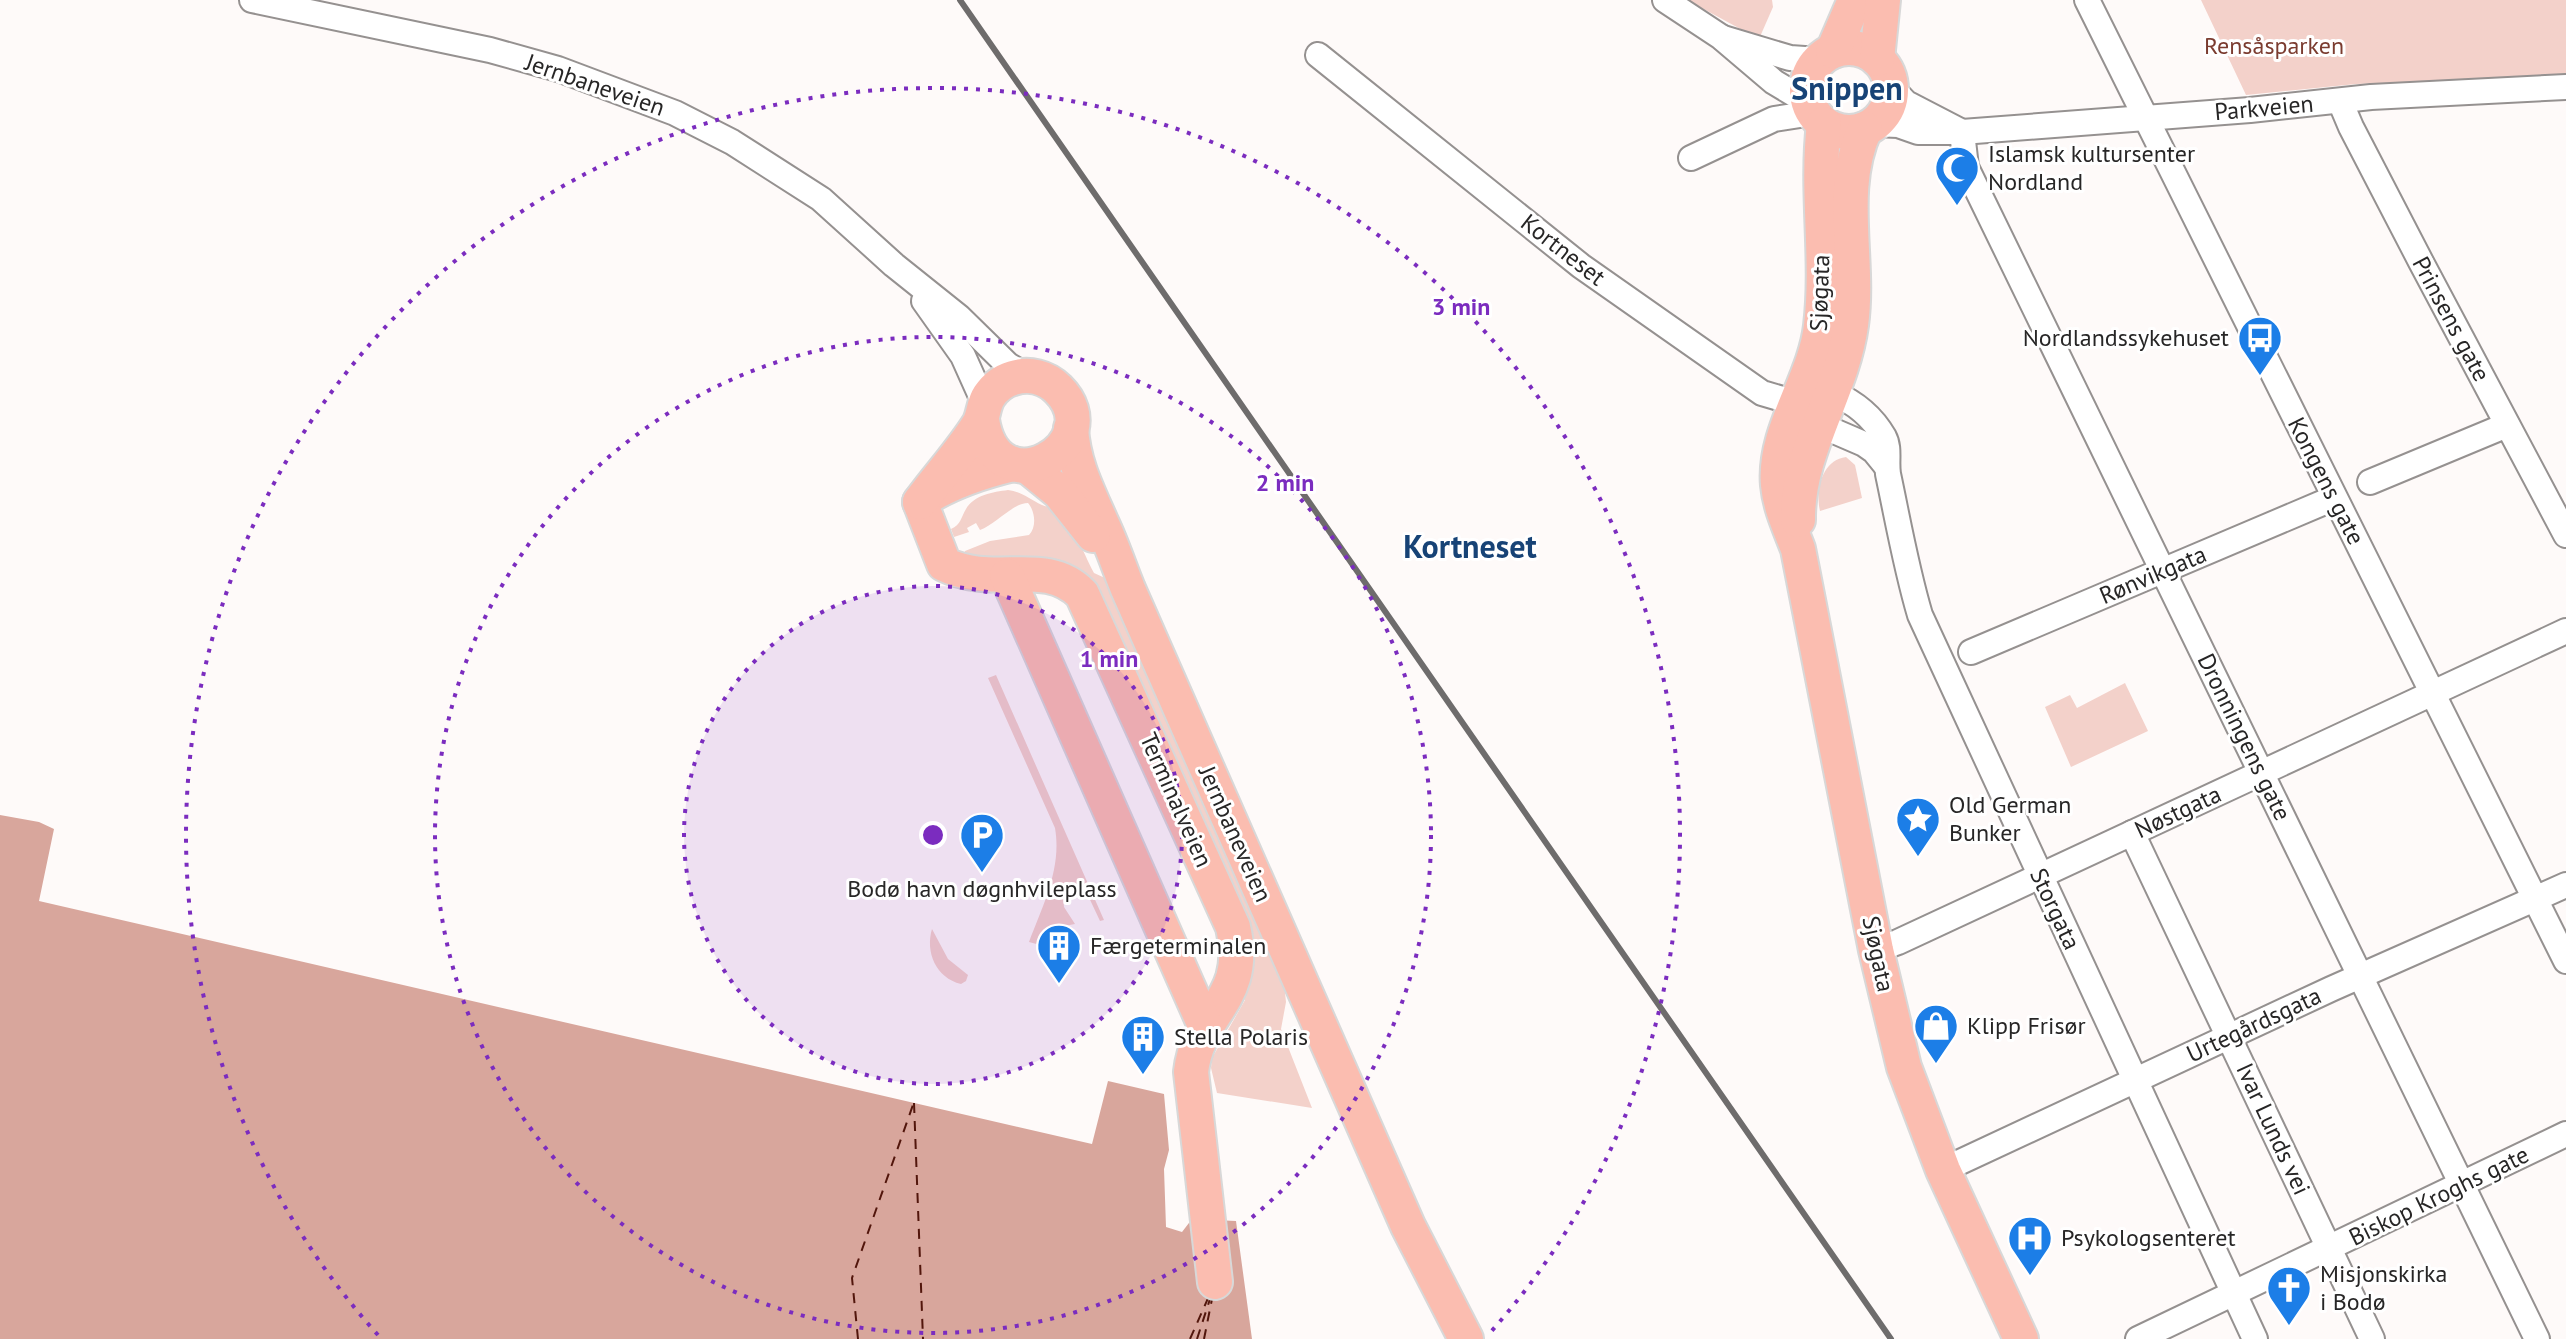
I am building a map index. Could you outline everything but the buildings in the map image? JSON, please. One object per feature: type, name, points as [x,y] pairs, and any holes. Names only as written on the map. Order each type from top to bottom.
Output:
[{"type":"highway","points":[[1855,0],[1826,56],[1811,73],[1807,88],[1815,113],[1844,132],[1869,127],[1884,114],[1890,101],[1884,73],[1883,0]]},
{"type":"highway","points":[[1826,56],[1856,49],[1884,73]]},
{"type":"highway","name":"Sjøgata","points":[[1815,113],[1821,191],[1823,303],[1821,330],[1809,376],[1808,414],[1797,503],[1798,549],[1876,950],[1904,1067],[1943,1170],[2021,1339]]},
{"type":"highway","name":"Sjøgata","points":[[1808,414],[1833,393],[1847,351],[1852,323],[1854,265],[1851,191],[1855,150],[1869,127]]},
{"type":"highway","points":[[920,502],[997,387],[1006,381],[1027,376]]},
{"type":"highway","name":"Jernbaneveien","points":[[1027,376],[1047,381],[1064,395],[1069,406],[1072,447],[1081,477],[1128,589],[1408,1226],[1466,1339]]},
{"type":"highway","name":"Jernbaneveien","points":[[983,412],[984,435],[990,447],[1000,458],[1020,465],[1075,510],[1128,589]]},
{"type":"highway","points":[[920,502],[942,488],[992,469],[1039,464],[1060,451],[1071,428]]},
{"type":"highway","name":"Terminalveien","points":[[920,502],[944,564],[971,574],[1053,575],[1072,583],[1089,607],[1233,927],[1237,947],[1234,982],[1206,1028],[1193,1057],[1191,1072],[1215,1282]]},
{"type":"highway","points":[[1007,576],[1206,1028]]},
{"type":"street","name":"Jernbaneveien","points":[[252,0],[490,50],[558,69],[675,113],[732,142],[821,199],[894,265],[959,317],[1008,365],[1027,376]]},
{"type":"street","points":[[1665,0],[1721,37],[1815,113]]},
{"type":"street","name":"Kongens gate","points":[[2087,0],[2566,961]]},
{"type":"street","points":[[1721,37],[1790,58],[1826,56]]},
{"type":"street","name":"Kortneset","points":[[1318,55],[1581,266],[1762,393],[1864,444],[1887,467]]},
{"type":"street","points":[[1884,73],[1906,103],[1962,132]]},
{"type":"street","name":"Parkveien","points":[[1869,127],[1898,125],[1918,132],[1962,132],[2340,101],[2566,87]]},
{"type":"street","name":"Prinsens gate","points":[[2340,101],[2566,535]]},
{"type":"street","points":[[1691,158],[1774,119],[1815,113]]},
{"type":"street","name":"Dronningens gate","points":[[1962,132],[1966,167],[2537,1339]]},
{"type":"street","name":"Jernbaneveien","points":[[894,265],[938,318],[963,356],[983,412]]},
{"type":"street","name":"Storgata","points":[[1833,393],[1860,408],[1886,440],[1887,467],[1909,581],[1920,615],[2255,1339]]},
{"type":"street","points":[[2370,482],[2507,425]]},
{"type":"street","name":"Rønvikgata","points":[[1971,652],[2334,498]]},
{"type":"street","name":"Nøstgata","points":[[1876,950],[2566,631]]},
{"type":"street","name":"Ivar Lunds vei","points":[[2132,833],[2372,1339]]},
{"type":"street","name":"Urtegårdsgata","points":[[1943,1170],[2361,976],[2566,885]]},
{"type":"street","name":"Biskop Kroghs gate","points":[[2138,1339],[2566,1134]]},
{"type":"green space","points":[[1687,0],[1772,0],[1773,7],[1759,39]]},
{"type":"green space","name":"Rensåsparken","points":[[2201,0],[2566,0],[2566,77],[2356,84],[2246,95]]},
{"type":"green space","points":[[1846,457],[1855,465],[1862,498],[1820,511],[1822,477],[1831,464]]},
{"type":"green space","points":[[1008,490],[1050,507],[1061,515],[1094,573],[1105,578],[1276,960],[1284,983],[1286,1002],[1281,1029],[1312,1108],[1217,1093],[1211,1068],[1212,1058],[1245,1000],[1240,997],[1093,587],[964,555],[965,551],[990,541],[1029,535],[1034,519],[1028,503],[1016,506],[980,530],[976,523],[967,528],[969,532],[954,537],[951,529],[959,523],[974,500]]},
{"type":"green space","points":[[996,675],[1104,920],[1100,921],[1084,887],[1074,887],[1063,896],[1064,907],[1075,924],[1059,927],[1040,945],[1029,942],[1054,872],[1055,828],[988,678]]},
{"type":"green space","points":[[2125,683],[2148,731],[2071,767],[2045,707],[2070,695],[2077,708]]},
{"type":"green space","points":[[932,929],[948,959],[968,975],[961,984],[945,976],[934,963],[930,946]]},
{"type":"shaded area","points":[[0,815],[39,822],[54,829],[39,901],[1092,1144],[1108,1081],[1164,1094],[1169,1150],[1164,1169],[1166,1227],[1182,1232],[1192,1219],[1236,1221],[1252,1339],[0,1339]]},
{"type":"ferry route","points":[[858,1339],[852,1278],[914,1102]]},
{"type":"ferry route","points":[[914,1103],[923,1339]]},
{"type":"ferry route","points":[[1190,1339],[1209,1296]]},
{"type":"ferry route","points":[[1197,1339],[1210,1299]]},
{"type":"ferry route","points":[[1204,1339],[1212,1299]]},
{"type":"railway","points":[[960,0],[1891,1339]]},
{"type":"place","name":"Islamsk kultursenter Nordland","points":[[1957,207]]},
{"type":"place","name":"Nordlandssykehuset","points":[[2260,377]]},
{"type":"place","name":"Old German Bunker","points":[[1918,858]]},
{"type":"place","name":"Bodø havn døgnhvileplass","points":[[982,874]]},
{"type":"place","name":"Færgeterminalen","points":[[1059,985]]},
{"type":"place","name":"Klipp Frisør","points":[[1936,1065]]},
{"type":"place","name":"Stella Polaris","points":[[1143,1076]]},
{"type":"place","name":"Psykologsenteret","points":[[2030,1277]]},
{"type":"place","name":"Misjonskirka i Bodø","points":[[2289,1327]]},
{"type":"district","name":"Snippen","points":[[1847,89]]},
{"type":"district","name":"Kortneset","points":[[1470,547]]}]
